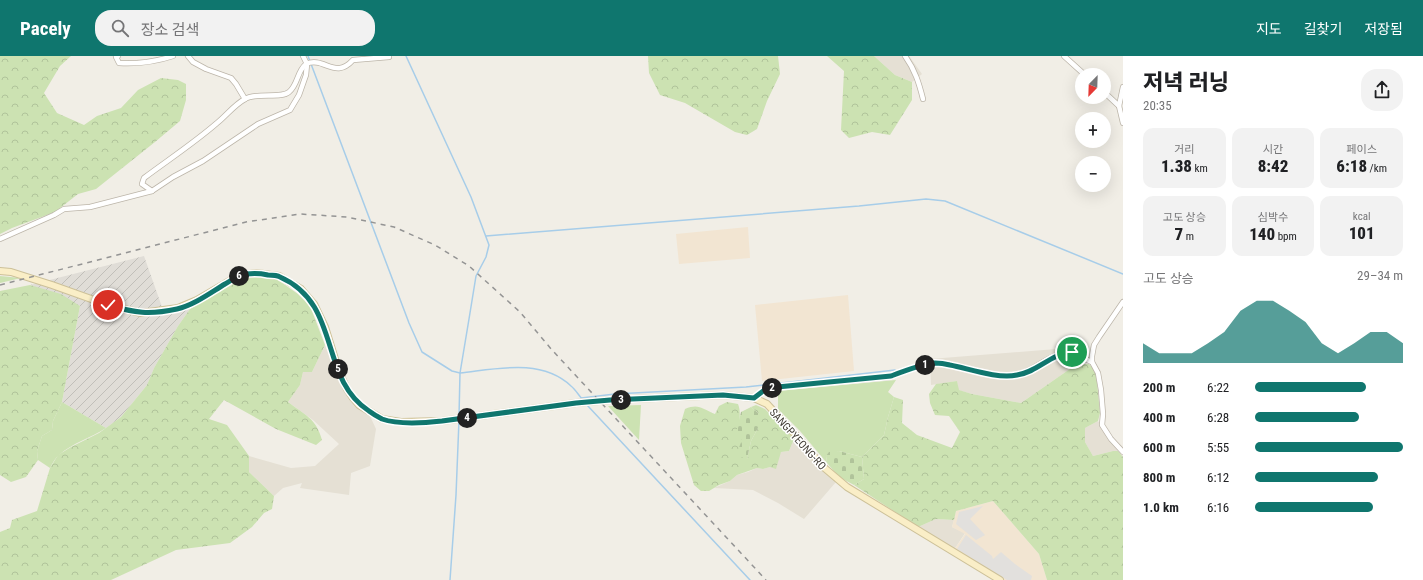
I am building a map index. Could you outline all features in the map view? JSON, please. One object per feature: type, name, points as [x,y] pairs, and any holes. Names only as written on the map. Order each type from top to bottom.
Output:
[{"type":"main road","name":"SANGPYEONG-RO","points":[[0,271],[11,272],[108,305],[141,313],[178,308],[197,300],[238,276],[256,273],[279,276],[301,289],[314,304],[325,327],[332,354],[347,389],[359,405],[382,419],[424,423],[592,401],[723,395],[754,398],[767,404],[821,465],[847,487],[1000,580]]},
{"type":"street","points":[[118,56],[116,57],[120,63],[132,64],[159,60],[173,56]]},
{"type":"street","points":[[188,56],[193,62],[206,69],[231,78],[245,99]]},
{"type":"street","points":[[0,238],[48,218],[64,209],[90,207],[152,191],[173,177],[202,161],[258,124],[290,110],[299,95],[306,75],[307,64],[303,56]]},
{"type":"street","points":[[906,56],[918,79],[923,99]]},
{"type":"street","points":[[1064,56],[1077,68]]},
{"type":"street","points":[[152,191],[142,184],[144,178],[217,123],[245,99],[262,95],[284,95],[289,92],[294,85],[300,69],[312,61],[318,60],[338,67],[347,66],[353,60],[389,57]]},
{"type":"street","points":[[1123,87],[1119,106],[1123,123]]},
{"type":"street","points":[[1111,99],[1119,106]]},
{"type":"street","points":[[1081,356],[1088,356],[1123,302]]},
{"type":"street","points":[[1094,345],[1092,362],[1098,373],[1099,379],[1103,414],[1102,425],[1111,439],[1123,452]]},
{"type":"street","points":[[754,398],[767,388],[891,376],[910,369],[935,363],[985,373],[1016,375],[1032,370],[1062,353],[1072,352],[1081,356],[1085,360],[1092,362]]},
{"type":"shaded area","points":[[874,56],[909,56],[922,74],[912,82],[895,75]]},
{"type":"shaded area","points":[[748,227],[750,258],[679,264],[676,234]]},
{"type":"shaded area","points":[[144,256],[162,307],[190,309],[178,326],[154,368],[147,385],[121,417],[106,428],[62,402],[80,306],[30,285]]},
{"type":"shaded area","points":[[848,295],[854,371],[762,381],[755,305]]},
{"type":"shaded area","points":[[325,345],[347,394],[370,416],[376,429],[370,466],[351,473],[349,495],[300,488],[302,483],[283,488],[274,496],[249,472],[249,456],[291,468],[315,466],[339,444],[313,420],[288,402],[300,385],[303,372],[312,372]]},
{"type":"shaded area","points":[[1056,349],[1079,349],[1077,364],[1021,403],[958,390],[957,381],[931,385],[930,359]]},
{"type":"shaded area","points":[[1098,421],[1118,451],[1093,456],[1085,442],[1085,428]]},
{"type":"shaded area","points":[[794,439],[836,482],[804,519],[753,490],[714,488],[730,481],[737,475],[757,468],[763,469],[770,467],[781,452],[789,451]]},
{"type":"shaded area","points":[[993,501],[1039,554],[1047,580],[1005,580],[954,550],[965,534],[952,527],[956,511]]},
{"type":"shaded area","points":[[983,506],[970,519],[985,535],[976,540],[956,524],[959,512]]},
{"type":"shaded area","points":[[936,519],[954,520],[952,527],[965,533],[954,550],[918,527]]},
{"type":"shaded area","points":[[966,535],[992,556],[993,559],[1001,552],[1032,576],[1031,580],[1007,580],[957,549]]},
{"type":"green space","points":[[0,56],[71,56],[60,66],[44,93],[57,113],[84,125],[97,116],[121,108],[138,90],[161,78],[178,80],[186,84],[186,100],[180,121],[96,189],[78,194],[55,212],[0,234]]},
{"type":"green space","points":[[648,56],[778,56],[780,74],[767,101],[757,129],[747,135],[735,132],[685,103],[660,95],[649,73]]},
{"type":"green space","points":[[827,56],[874,56],[895,75],[912,82],[912,100],[890,135],[872,132],[849,138],[841,130],[844,71]]},
{"type":"green space","points":[[0,276],[21,278],[0,283]]},
{"type":"green space","points":[[256,277],[278,280],[298,294],[310,306],[325,345],[312,372],[303,372],[300,385],[288,402],[305,414],[317,427],[322,440],[316,445],[276,429],[224,400],[209,419],[227,425],[249,456],[249,472],[274,496],[272,509],[264,513],[252,527],[230,543],[176,550],[111,580],[0,580],[0,532],[10,528],[12,520],[37,511],[50,468],[58,455],[99,433],[121,417],[147,385],[154,368],[178,326],[190,309],[240,280]]},
{"type":"green space","points":[[30,285],[61,294],[80,306],[62,402],[53,421],[52,430],[42,436],[37,451],[38,460],[26,477],[11,482],[0,475],[0,291]]},
{"type":"green space","points":[[1077,364],[1089,364],[1096,371],[1100,413],[1098,421],[1085,428],[1085,442],[1093,456],[1118,451],[1123,457],[1123,580],[1047,580],[1039,554],[993,501],[956,511],[954,520],[936,519],[918,527],[854,485],[864,479],[862,457],[884,435],[894,397],[903,400],[902,423],[917,435],[952,448],[960,432],[949,416],[935,415],[930,403],[929,394],[936,384],[957,381],[959,390],[972,394],[1021,403]]},
{"type":"green space","points":[[896,380],[888,392],[894,397],[884,435],[862,457],[839,451],[826,456],[827,463],[800,431],[778,409],[778,391]]},
{"type":"green space","points":[[62,402],[106,428],[64,451],[56,458],[50,468],[38,460],[37,451],[42,436],[52,430],[53,421]]},
{"type":"green space","points":[[727,402],[738,404],[741,432],[747,459],[751,441],[758,428],[758,413],[751,407],[756,405],[765,409],[794,439],[789,451],[781,452],[776,469],[770,467],[763,469],[757,468],[737,475],[730,481],[709,491],[701,491],[694,485],[681,443],[680,426],[685,409],[697,407],[715,414],[719,406]]},
{"type":"green space","points":[[641,405],[639,440],[608,406]]},
{"type":"green space","points":[[751,407],[758,413],[758,428],[751,441],[747,459],[736,455],[742,440],[737,436],[737,429],[741,412]]},
{"type":"green space","points":[[839,451],[862,457],[864,479],[854,485],[839,477],[827,463],[826,456],[829,452]]},
{"type":"waterway","points":[[308,56],[409,323],[422,352],[452,371],[460,373],[503,368],[532,369],[546,372],[559,377],[571,386],[583,400]]},
{"type":"waterway","points":[[406,56],[471,197],[489,245],[486,257],[476,276],[460,373],[459,416]]},
{"type":"waterway","points":[[486,236],[859,206],[926,199],[945,201],[1123,274]]},
{"type":"waterway","points":[[581,398],[615,394],[746,387],[895,370]]},
{"type":"waterway","points":[[587,405],[750,580]]},
{"type":"waterway","points":[[450,580],[456,495],[459,420]]},
{"type":"railway","points":[[0,285],[246,222],[300,214],[347,217],[394,227],[435,245],[469,266],[520,312],[552,350],[766,580]]},
{"type":"route","points":[[108,305],[124,310],[151,313],[178,308],[197,300],[238,276],[256,273],[279,276],[301,289],[314,304],[325,327],[332,354],[339,372],[353,398],[359,405],[382,419],[401,422],[424,423],[610,400],[723,395],[754,398],[767,388],[891,376],[910,369],[935,363],[947,364],[985,373],[1016,375],[1032,370],[1062,353],[1072,352]]}]
